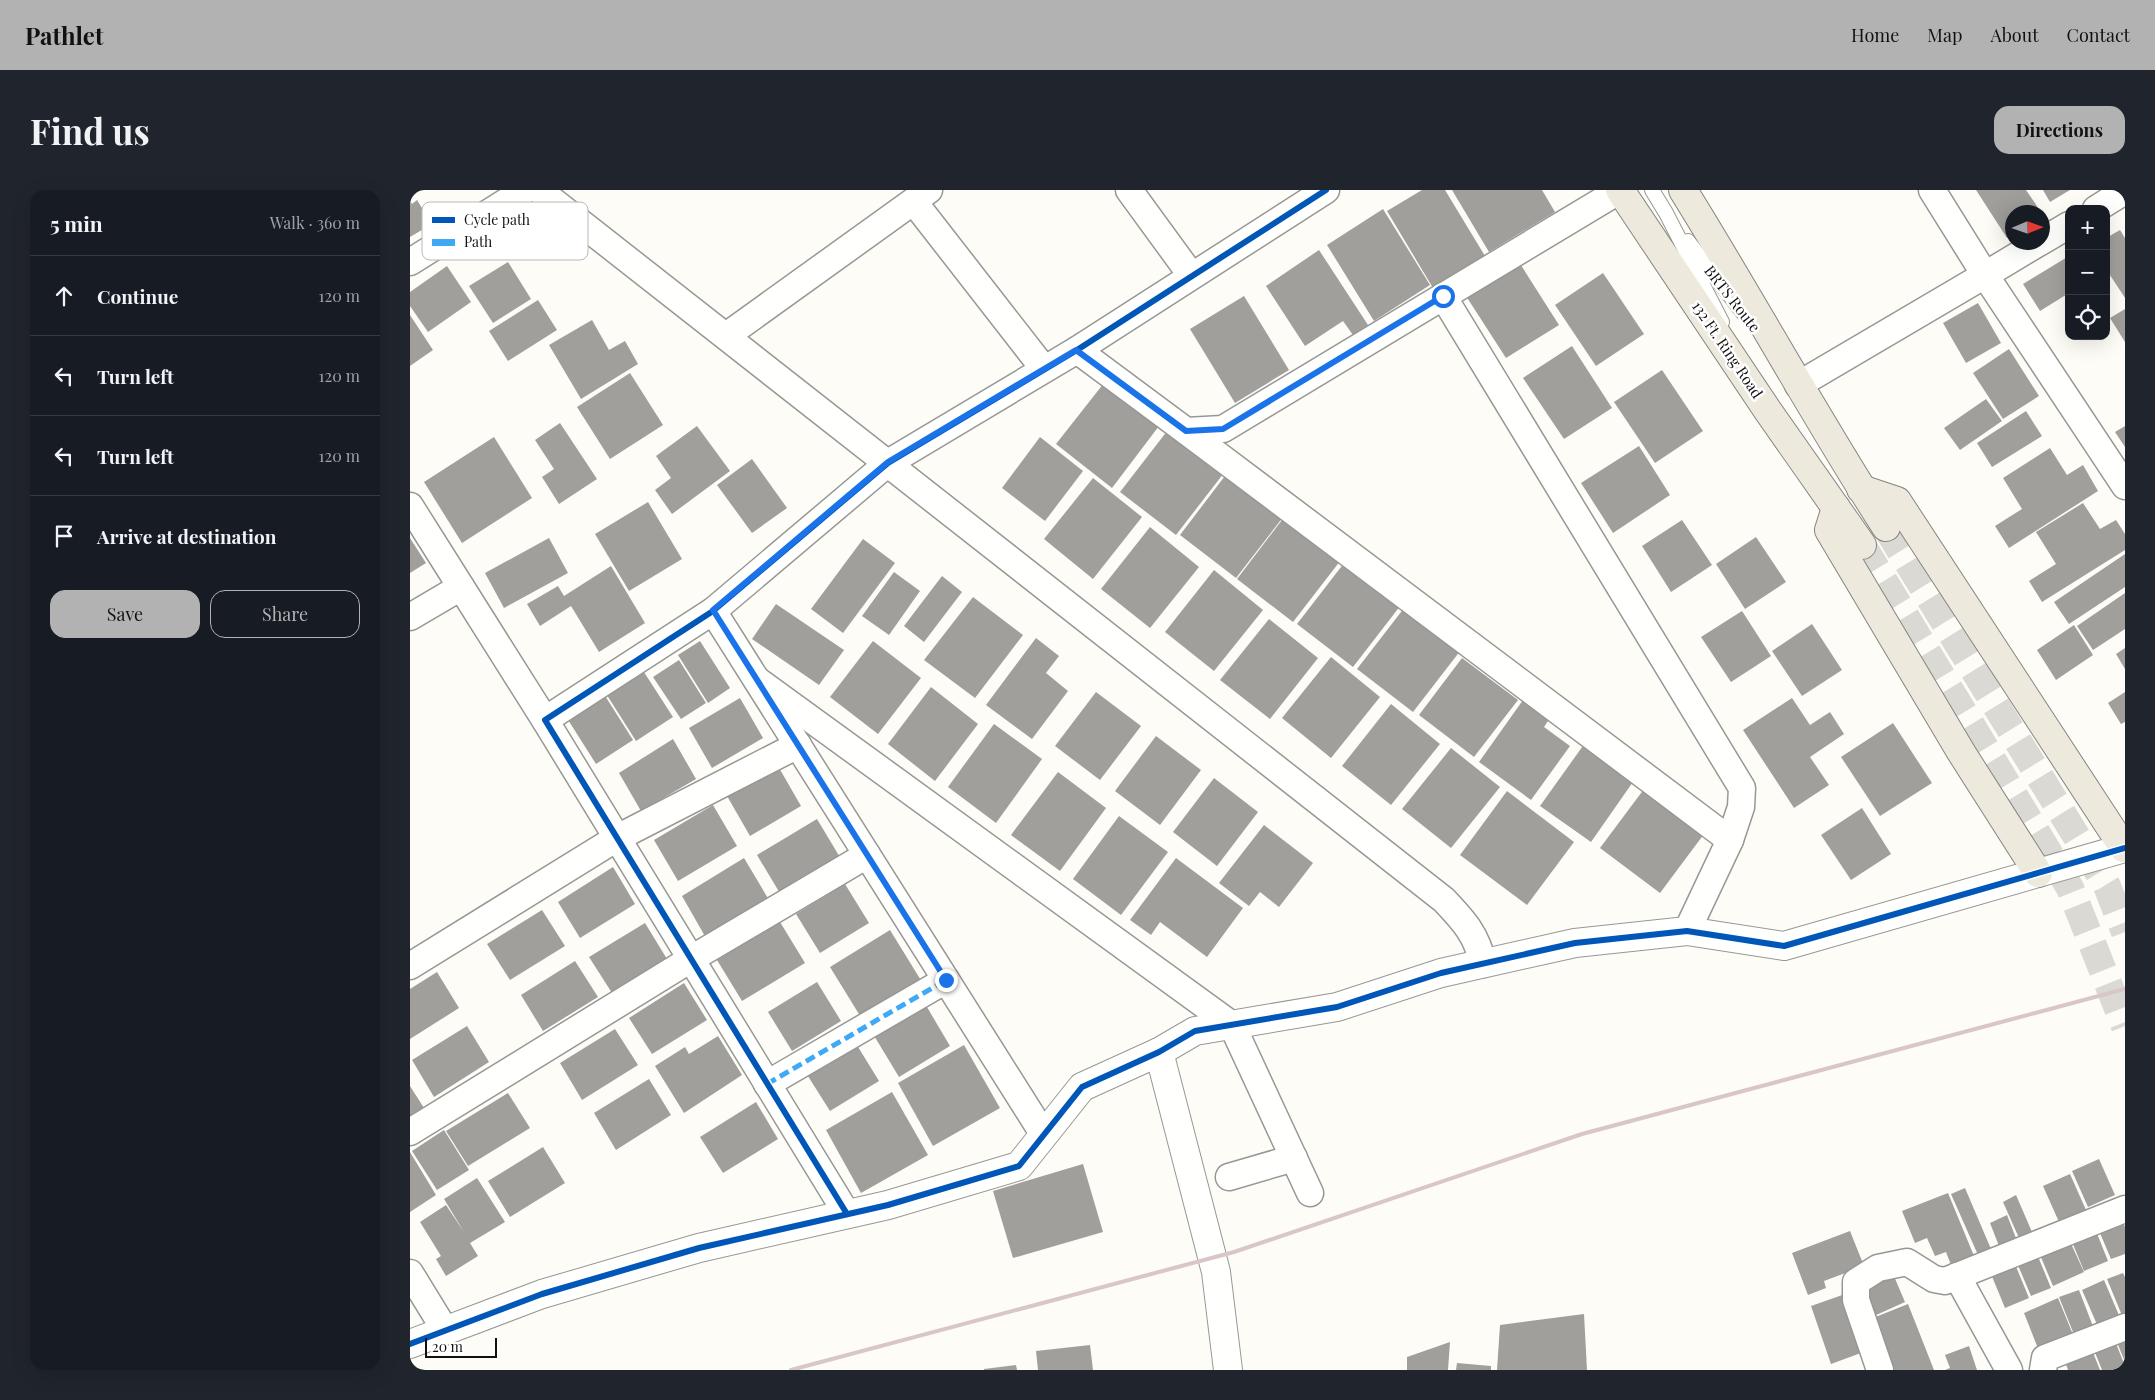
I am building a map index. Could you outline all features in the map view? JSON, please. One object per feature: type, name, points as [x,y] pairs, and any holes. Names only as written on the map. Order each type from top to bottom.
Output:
[{"type":"main road","name":"132 Ft. Ring Road","points":[[1620,190],[1768,411],[1862,545]]},
{"type":"main road","points":[[1683,190],[1724,256],[1798,385],[1886,527]]},
{"type":"main road","points":[[1861,489],[1897,501],[2124,848]]},
{"type":"main road","points":[[1836,508],[1829,530],[1961,752],[2038,873]]},
{"type":"street","points":[[506,202],[525,190]]},
{"type":"street","points":[[539,190],[554,202]]},
{"type":"street","points":[[1129,190],[1191,275]]},
{"type":"street","points":[[545,720],[713,610],[888,462],[1076,350],[1326,190]]},
{"type":"street","points":[[1186,431],[1223,429],[1620,190]]},
{"type":"street","points":[[1932,190],[2125,486]]},
{"type":"street","points":[[2102,205],[2125,191]]},
{"type":"street","points":[[726,336],[921,196],[1044,369]]},
{"type":"street","points":[[2050,237],[2065,227]]},
{"type":"street","points":[[588,228],[1444,900],[1473,934],[1480,949],[1483,964]]},
{"type":"street","points":[[1798,385],[2028,250]]},
{"type":"street","points":[[410,262],[422,254]]},
{"type":"street","points":[[1443,296],[1742,788],[1741,807],[1730,840],[1687,931]]},
{"type":"street","points":[[1076,350],[1730,840]]},
{"type":"street","points":[[410,506],[545,720],[846,1214]]},
{"type":"street","points":[[410,617],[461,587]]},
{"type":"street","points":[[713,610],[1044,1135]]},
{"type":"street","points":[[757,680],[1232,1025],[1310,1194]]},
{"type":"street","points":[[410,966],[617,838],[798,745]]},
{"type":"street","points":[[410,1344],[542,1294],[699,1248],[888,1204],[1019,1166],[1082,1087],[1160,1052],[1195,1031],[1337,1007],[1441,973],[1575,943],[1687,931],[1784,946],[2124,848]]},
{"type":"street","points":[[410,1132],[691,959],[867,855]]},
{"type":"street","points":[[768,1084],[946,980]]},
{"type":"street","points":[[1160,1052],[1216,1272],[1228,1370]]},
{"type":"street","points":[[1229,1177],[1294,1158]]},
{"type":"street","points":[[1880,1370],[1856,1300],[1856,1282],[1878,1268],[1907,1262],[1934,1280],[1945,1281],[2125,1209]]},
{"type":"street","points":[[410,1273],[446,1330]]},
{"type":"street","points":[[1957,1276],[2009,1370]]},
{"type":"street","points":[[2043,1370],[2045,1358],[2125,1327]]},
{"type":"lane","name":"BRTS Route","points":[[1652,190],[1666,213],[1768,411]]},
{"type":"lane","name":"BRTS Route","points":[[1666,213],[1798,385]]},
{"type":"building","points":[[1422,190],[1445,190],[1485,256],[1433,288],[1387,211]]},
{"type":"building","points":[[1452,190],[1542,190],[1555,212],[1489,252]]},
{"type":"building","points":[[1976,190],[2026,190],[2036,205],[2005,205],[2005,235]]},
{"type":"building","points":[[2043,190],[2070,190],[2050,202]]},
{"type":"building","points":[[410,200],[412,204],[417,200],[422,208],[422,230],[410,237]]},
{"type":"building","points":[[1383,209],[1430,285],[1374,321],[1327,245]]},
{"type":"building","points":[[2120,230],[2125,238],[2125,298],[2110,275],[2110,236]]},
{"type":"building","points":[[1319,250],[1368,325],[1353,335],[1343,321],[1305,346],[1266,286]]},
{"type":"building","points":[[2065,258],[2065,295],[2040,311],[2023,284]]},
{"type":"building","points":[[508,262],[531,299],[493,323],[469,286]]},
{"type":"building","points":[[1519,262],[1559,325],[1506,358],[1466,296]]},
{"type":"building","points":[[447,266],[471,302],[428,332],[410,306],[410,292]]},
{"type":"building","points":[[1603,273],[1644,334],[1596,366],[1555,305]]},
{"type":"building","points":[[1244,296],[1289,370],[1235,403],[1190,329]]},
{"type":"building","points":[[538,300],[557,330],[508,361],[489,331]]},
{"type":"building","points":[[1978,303],[2001,343],[1966,363],[1943,323]]},
{"type":"building","points":[[2125,309],[2125,342],[2110,318]]},
{"type":"building","points":[[410,315],[433,350],[410,366]]},
{"type":"building","points":[[592,320],[609,350],[625,341],[638,364],[581,399],[549,345]]},
{"type":"building","points":[[1572,346],[1612,408],[1564,439],[1523,378]]},
{"type":"building","points":[[2009,349],[2039,396],[2003,419],[1973,373]]},
{"type":"building","points":[[1662,370],[1703,431],[1655,463],[1614,402]]},
{"type":"building","points":[[630,373],[663,425],[610,459],[577,407]]},
{"type":"building","points":[[1104,383],[1159,426],[1112,488],[1056,444]]},
{"type":"building","points":[[1986,399],[2002,421],[1960,450],[1944,428]]},
{"type":"building","points":[[2026,411],[2042,436],[1992,467],[1977,443]]},
{"type":"building","points":[[560,423],[597,479],[559,504],[542,477],[554,469],[535,440]]},
{"type":"building","points":[[697,426],[730,471],[672,514],[655,490],[671,478],[656,456]]},
{"type":"building","points":[[1171,426],[1227,469],[1176,535],[1120,492]]},
{"type":"building","points":[[2125,426],[2125,447],[2115,432]]},
{"type":"building","points":[[494,437],[532,498],[462,543],[424,482]]},
{"type":"building","points":[[1040,437],[1083,471],[1045,521],[1002,488]]},
{"type":"building","points":[[1639,446],[1670,495],[1613,533],[1581,483]]},
{"type":"building","points":[[2050,448],[2067,475],[2083,465],[2098,491],[2009,548],[1995,526],[2022,509],[2003,478]]},
{"type":"building","points":[[752,459],[787,508],[752,533],[717,485]]},
{"type":"building","points":[[1231,468],[1287,512],[1236,578],[1180,535]]},
{"type":"building","points":[[1093,478],[1142,517],[1093,579],[1044,539]]},
{"type":"building","points":[[648,502],[682,559],[629,591],[595,534]]},
{"type":"building","points":[[2083,503],[2100,529],[2116,520],[2125,534],[2125,550],[2042,602],[2029,581],[2056,564],[2036,532]]},
{"type":"building","points":[[1288,512],[1344,556],[1293,622],[1237,579]]},
{"type":"building","points":[[1682,520],[1712,565],[1671,592],[1642,546]]},
{"type":"building","points":[[1150,527],[1199,567],[1150,628],[1101,589]]},
{"type":"building","points":[[1756,537],[1786,582],[1745,609],[1716,564]]},
{"type":"building","points":[[410,538],[426,563],[410,573]]},
{"type":"building","points":[[549,538],[568,573],[504,608],[485,573]]},
{"type":"building","points":[[863,539],[895,563],[843,633],[811,609]]},
{"type":"building","points":[[2125,554],[2125,587],[2069,624],[2054,602]]},
{"type":"building","points":[[1348,558],[1404,601],[1353,667],[1297,624]]},
{"type":"building","points":[[611,566],[645,623],[599,652],[571,606],[540,626],[527,604],[558,586],[564,596]]},
{"type":"building","points":[[1214,570],[1263,610],[1214,671],[1165,632]]},
{"type":"building","points":[[894,572],[920,591],[889,635],[862,616]]},
{"type":"building","points":[[942,576],[962,592],[924,642],[904,626]]},
{"type":"building","points":[[2125,593],[2125,629],[2093,650],[2077,626]]},
{"type":"building","points":[[973,597],[1023,635],[975,698],[924,660]]},
{"type":"building","points":[[1408,603],[1464,646],[1413,712],[1357,669]]},
{"type":"building","points":[[776,604],[844,650],[819,685],[752,639]]},
{"type":"building","points":[[1742,611],[1771,656],[1731,682],[1701,637]]},
{"type":"building","points":[[1269,619],[1318,658],[1270,719],[1220,680]]},
{"type":"building","points":[[1812,624],[1842,670],[1802,696],[1772,651]]},
{"type":"building","points":[[2074,625],[2093,655],[2056,680],[2037,650]]},
{"type":"building","points":[[1036,638],[1059,656],[1046,673],[1068,691],[1032,739],[986,705]]},
{"type":"building","points":[[700,641],[730,688],[708,703],[678,655]]},
{"type":"building","points":[[873,641],[921,678],[878,734],[830,697]]},
{"type":"building","points":[[2125,648],[2125,669],[2116,654]]},
{"type":"building","points":[[1331,657],[1380,697],[1331,758],[1282,718]]},
{"type":"building","points":[[1462,658],[1518,700],[1474,757],[1419,715]]},
{"type":"building","points":[[679,660],[706,703],[681,719],[653,677]]},
{"type":"building","points":[[642,669],[673,717],[636,741],[605,692]]},
{"type":"building","points":[[931,687],[978,724],[935,781],[888,744]]},
{"type":"building","points":[[602,691],[633,740],[596,764],[565,715]]},
{"type":"building","points":[[1096,692],[1141,726],[1100,780],[1055,746]]},
{"type":"building","points":[[2125,692],[2125,722],[2121,724],[2108,703]]},
{"type":"building","points":[[1528,693],[1554,712],[1544,727],[1570,746],[1531,800],[1479,762]]},
{"type":"building","points":[[740,698],[763,738],[712,768],[689,728]]},
{"type":"building","points":[[1792,698],[1810,725],[1830,712],[1844,734],[1810,757],[1829,785],[1794,808],[1743,730]]},
{"type":"building","points":[[1391,704],[1440,744],[1391,805],[1342,766]]},
{"type":"building","points":[[1893,723],[1932,783],[1880,816],[1841,757]]},
{"type":"building","points":[[994,724],[1042,759],[996,823],[948,787]]},
{"type":"building","points":[[1156,736],[1201,770],[1160,825],[1115,791]]},
{"type":"building","points":[[673,739],[696,779],[641,811],[619,773]]},
{"type":"building","points":[[1585,743],[1635,779],[1591,842],[1540,806]]},
{"type":"building","points":[[1451,748],[1500,787],[1451,848],[1402,809]]},
{"type":"building","points":[[778,766],[801,806],[750,836],[727,796]]},
{"type":"building","points":[[1058,772],[1106,808],[1060,871],[1011,835]]},
{"type":"building","points":[[1214,778],[1258,812],[1217,866],[1173,832]]},
{"type":"building","points":[[1647,785],[1707,830],[1660,893],[1600,848]]},
{"type":"building","points":[[1507,791],[1574,842],[1527,905],[1460,855]]},
{"type":"building","points":[[713,805],[737,846],[678,881],[654,840]]},
{"type":"building","points":[[1862,808],[1891,854],[1851,880],[1821,835]]},
{"type":"building","points":[[1119,816],[1168,852],[1121,915],[1073,879]]},
{"type":"building","points":[[817,819],[841,859],[781,895],[757,855]]},
{"type":"building","points":[[1264,825],[1313,863],[1279,907],[1260,892],[1249,906],[1219,883]]},
{"type":"building","points":[[744,858],[769,900],[706,938],[682,896]]},
{"type":"building","points":[[1176,858],[1243,908],[1207,957],[1160,922],[1151,935],[1130,920]]},
{"type":"building","points":[[613,867],[635,904],[580,938],[558,902]]},
{"type":"building","points":[[845,884],[869,923],[820,953],[796,914]]},
{"type":"building","points":[[542,910],[565,946],[510,980],[487,944]]},
{"type":"building","points":[[780,922],[805,963],[742,1001],[717,960]]},
{"type":"building","points":[[645,923],[667,959],[612,993],[589,957]]},
{"type":"building","points":[[890,930],[922,982],[862,1019],[830,967]]},
{"type":"building","points":[[575,961],[598,997],[543,1031],[521,995]]},
{"type":"building","points":[[437,972],[459,1008],[410,1039],[410,989]]},
{"type":"building","points":[[817,982],[841,1021],[792,1051],[768,1012]]},
{"type":"building","points":[[684,983],[707,1020],[652,1054],[629,1018]]},
{"type":"building","points":[[924,1002],[950,1046],[899,1077],[873,1034]]},
{"type":"building","points":[[467,1026],[489,1062],[434,1097],[412,1060]]},
{"type":"building","points":[[615,1029],[638,1065],[582,1100],[560,1063]]},
{"type":"building","points":[[718,1036],[742,1075],[684,1113],[655,1066],[685,1047],[689,1054]]},
{"type":"building","points":[[855,1042],[879,1081],[830,1111],[806,1073]]},
{"type":"building","points":[[964,1045],[1000,1108],[933,1146],[898,1083]]},
{"type":"building","points":[[649,1079],[671,1115],[616,1150],[594,1113]]},
{"type":"building","points":[[410,1086],[424,1108],[410,1117]]},
{"type":"building","points":[[892,1092],[928,1155],[861,1193],[826,1130]]},
{"type":"building","points":[[508,1093],[530,1128],[468,1166],[446,1131]]},
{"type":"building","points":[[756,1102],[778,1139],[723,1173],[700,1137]]},
{"type":"building","points":[[444,1130],[469,1170],[437,1190],[412,1151]]},
{"type":"building","points":[[543,1147],[565,1183],[510,1217],[488,1181]]},
{"type":"building","points":[[410,1152],[436,1195],[410,1212]]},
{"type":"building","points":[[2099,1159],[2115,1195],[2088,1207],[2072,1171]]},
{"type":"building","points":[[1083,1164],[1103,1232],[1013,1258],[993,1191]]},
{"type":"building","points":[[2070,1174],[2086,1210],[2059,1222],[2043,1186]]},
{"type":"building","points":[[477,1178],[505,1222],[470,1243],[478,1256],[446,1276],[436,1259],[441,1256],[420,1222],[446,1205],[464,1232],[444,1199]]},
{"type":"building","points":[[1965,1188],[1991,1249],[1978,1255],[1951,1194]]},
{"type":"building","points":[[1948,1193],[1974,1256],[1951,1265],[1946,1252],[1935,1256],[1927,1238],[1915,1243],[1902,1211]]},
{"type":"building","points":[[2016,1195],[2032,1232],[2019,1238],[2003,1202]]},
{"type":"building","points":[[2007,1215],[2016,1238],[1999,1246],[1990,1223]]},
{"type":"building","points":[[2120,1215],[2125,1227],[2125,1254],[2111,1259],[2097,1226]]},
{"type":"building","points":[[2094,1226],[2108,1261],[2084,1271],[2070,1237]]},
{"type":"building","points":[[1850,1231],[1864,1266],[1824,1281],[1826,1288],[1808,1295],[1792,1253]]},
{"type":"building","points":[[2068,1237],[2084,1272],[2053,1286],[2038,1250]]},
{"type":"building","points":[[2037,1254],[2051,1288],[2031,1296],[2017,1263]]},
{"type":"building","points":[[2015,1264],[2029,1298],[2005,1308],[1991,1274]]},
{"type":"building","points":[[2123,1273],[2125,1277],[2125,1318],[2123,1318],[2107,1279]]},
{"type":"building","points":[[1893,1274],[1905,1302],[1874,1316],[1862,1287]]},
{"type":"building","points":[[2104,1280],[2121,1320],[2099,1329],[2082,1290]]},
{"type":"building","points":[[2079,1290],[2094,1329],[2075,1337],[2059,1297]]},
{"type":"building","points":[[1848,1293],[1869,1350],[1831,1364],[1811,1306]]},
{"type":"building","points":[[2058,1298],[2074,1337],[2039,1351],[2024,1313]]},
{"type":"building","points":[[1908,1304],[1934,1370],[1894,1370],[1873,1318]]},
{"type":"building","points":[[1584,1314],[1587,1370],[1497,1370],[1500,1325]]},
{"type":"building","points":[[2125,1330],[2125,1362],[2114,1335]]},
{"type":"building","points":[[2113,1336],[2125,1366],[2115,1370],[2102,1370],[2092,1345]]},
{"type":"building","points":[[1450,1342],[1448,1370],[1407,1370],[1407,1357]]},
{"type":"building","points":[[1090,1345],[1093,1370],[1038,1370],[1036,1351]]},
{"type":"building","points":[[2090,1345],[2100,1370],[2068,1370],[2063,1356]]},
{"type":"building","points":[[1969,1346],[1977,1370],[1945,1370],[1950,1368],[1945,1355]]},
{"type":"building","points":[[1457,1363],[1491,1366],[1491,1370],[1456,1370]]},
{"type":"building","points":[[1016,1365],[1017,1370],[984,1370],[984,1369]]},
{"type":"tunnel","points":[[1886,527],[2107,886],[2125,932]]},
{"type":"tunnel","points":[[1862,545],[2070,888],[2125,1026]]},
{"type":"railway","points":[[791,1370],[1234,1252],[1582,1134],[2125,989]]},
{"type":"marked path","points":[[767,1084],[946,980]]},
{"type":"cycle path","points":[[847,1214],[545,720],[713,611],[888,463],[1077,350],[1326,190]]},
{"type":"cycle path","points":[[410,1344],[542,1294],[699,1248],[888,1205],[1019,1166],[1082,1087],[1159,1052],[1195,1031],[1337,1007],[1441,973],[1575,943],[1687,931],[1784,946],[2125,848]]},
{"type":"route","points":[[946,980],[713,610],[888,462],[1076,350],[1186,431],[1223,429],[1443,296]]}]
